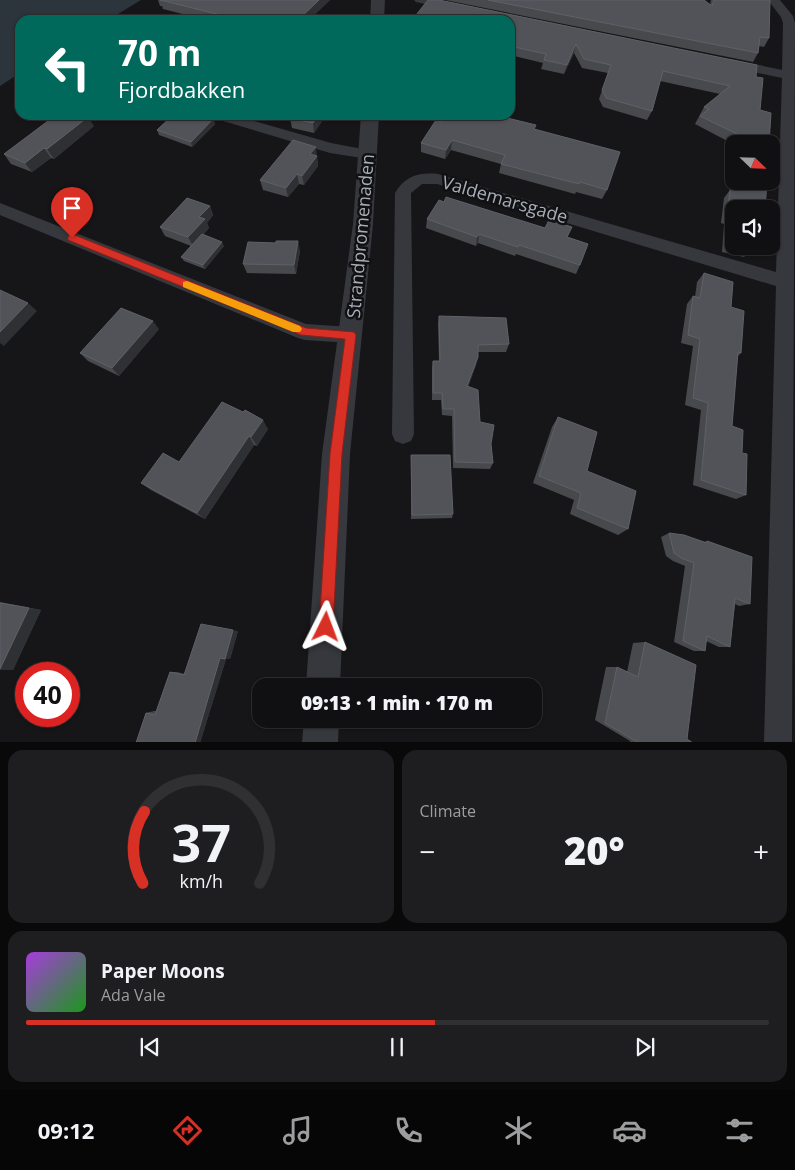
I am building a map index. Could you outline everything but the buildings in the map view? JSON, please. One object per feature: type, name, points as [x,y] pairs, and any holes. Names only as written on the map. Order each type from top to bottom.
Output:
[{"type":"street","points":[[377,15],[378,0]]},
{"type":"street","points":[[420,0],[462,9]]},
{"type":"street","points":[[774,0],[787,16],[789,23],[787,75],[789,271],[778,742]]},
{"type":"street","points":[[716,60],[787,75]]},
{"type":"street","points":[[235,120],[330,148],[368,154]]},
{"type":"street","name":"Strandpromenaden","points":[[323,678],[336,454],[363,224],[370,120]]},
{"type":"street","name":"Valdemarsgade","points":[[403,434],[403,194],[407,186],[420,178],[438,179],[789,271]]},
{"type":"street","points":[[0,209],[305,332],[350,335]]},
{"type":"street","points":[[320,742],[321,728]]},
{"type":"shaded area","points":[[0,0],[141,0],[116,15],[15,15],[15,76],[0,86]]},
{"type":"slow traffic","points":[[187,285],[296,329]]},
{"type":"route","points":[[72,238],[305,332],[350,335],[336,454],[326,627]]}]
